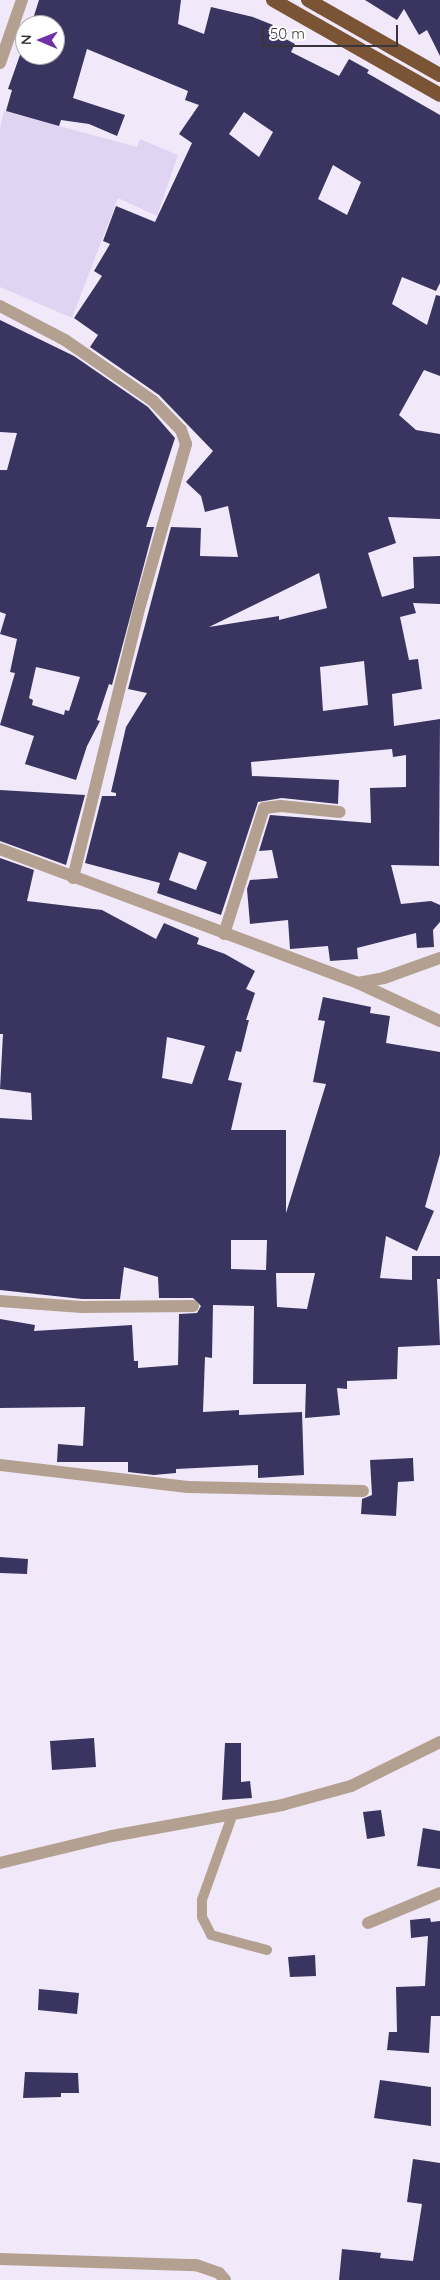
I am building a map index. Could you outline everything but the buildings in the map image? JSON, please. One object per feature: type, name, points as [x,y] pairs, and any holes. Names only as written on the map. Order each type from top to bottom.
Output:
[{"type":"highway","points":[[273,0],[440,95]]},
{"type":"highway","points":[[308,0],[440,75]]},
{"type":"street","points":[[0,63],[22,0]]},
{"type":"street","points":[[0,306],[65,340],[153,401],[181,430],[186,444],[140,605],[73,878]]},
{"type":"street","points":[[224,934],[264,808],[281,806],[340,812]]},
{"type":"street","points":[[0,848],[73,878],[358,983],[440,1021]]},
{"type":"street","points":[[358,983],[392,976],[440,958]]},
{"type":"street","points":[[0,1301],[82,1307],[193,1306]]},
{"type":"street","points":[[0,1465],[188,1487],[363,1491]]},
{"type":"street","points":[[0,1863],[112,1836],[232,1816],[351,1786],[440,1742]]},
{"type":"street","points":[[368,1923],[440,1893]]},
{"type":"street","points":[[0,2259],[196,2265],[219,2273],[224,2280]]},
{"type":"lane","points":[[232,1816],[202,1900],[202,1917],[211,1935],[267,1950]]},
{"type":"shaded area","points":[[4,111],[137,147],[140,139],[178,155],[157,216],[118,198],[72,318],[0,287],[0,129]]}]
